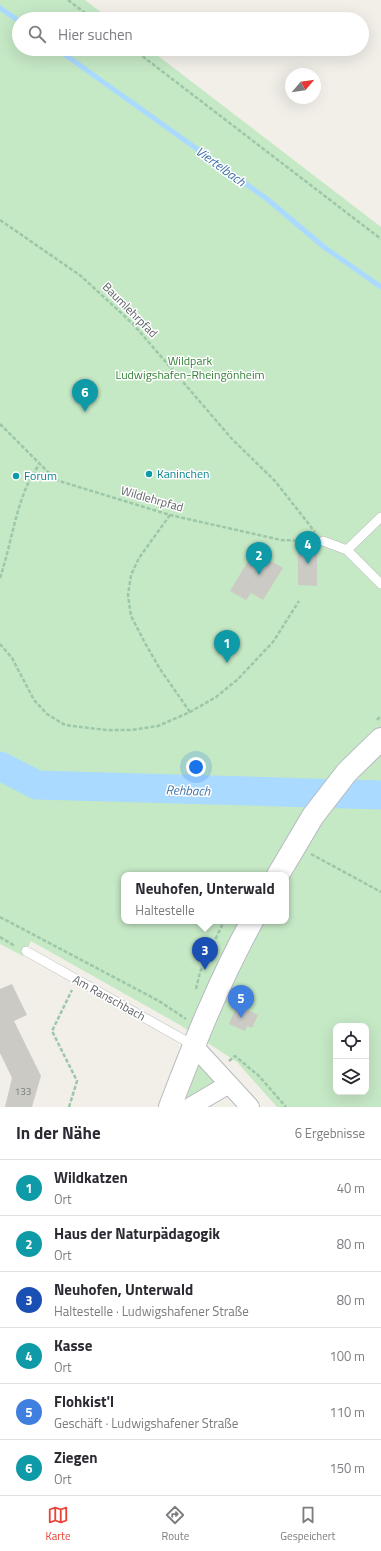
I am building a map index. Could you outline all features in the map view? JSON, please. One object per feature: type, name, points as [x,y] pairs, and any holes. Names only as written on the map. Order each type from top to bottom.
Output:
[{"type":"main road","points":[[280,872],[313,816],[347,772],[381,740]]},
{"type":"main road","points":[[170,1107],[193,1045],[231,960],[250,924]]},
{"type":"street","points":[[193,1045],[250,1107]]},
{"type":"street","points":[[190,1107],[229,1084]]},
{"type":"lane","points":[[347,550],[381,517]]},
{"type":"lane","points":[[323,542],[347,550],[381,584]]},
{"type":"lane","name":"Am Ranschbach","points":[[26,952],[193,1045]]},
{"type":"path","points":[[68,0],[84,12]]},
{"type":"path","points":[[142,56],[381,239]]},
{"type":"path","name":"Baumlehrpfad","points":[[0,220],[26,240],[81,276],[133,324],[232,439],[275,481],[323,542]]},
{"type":"path","name":"Wildlehrpfad","points":[[0,424],[56,480],[170,515],[281,540],[323,542]]},
{"type":"path","points":[[0,578],[8,553],[18,509],[26,487],[39,464]]},
{"type":"path","points":[[170,515],[139,558],[131,575],[128,596],[131,616],[145,643],[160,669],[190,712]]},
{"type":"path","points":[[0,644],[12,658],[34,700],[47,714],[65,725],[106,730],[131,730],[158,726],[190,712],[216,697],[237,680],[273,642],[299,600]]},
{"type":"path","points":[[295,845],[381,892]]},
{"type":"path","points":[[0,917],[159,1001],[189,1022]]},
{"type":"path","points":[[0,937],[26,952]]},
{"type":"path","points":[[69,1107],[77,1081],[52,1031],[77,980]]},
{"type":"path","points":[[235,1056],[259,1076],[286,1107]]},
{"type":"green space","name":"Wildpark Ludwigshafen-Rheingönheim","points":[[0,0],[85,0],[101,12],[12,12],[12,56],[158,56],[381,227],[381,1107],[277,1107],[237,1062],[180,1025],[31,941],[23,956],[0,944]]},
{"type":"green space","points":[[196,1057],[220,1082],[176,1107]]},
{"type":"building","points":[[298,543],[317,543],[317,586],[298,585]]},
{"type":"building","points":[[254,551],[283,568],[263,600],[251,593],[246,600],[230,591]]},
{"type":"building","points":[[12,984],[27,1015],[14,1021],[41,1076],[32,1107],[5,1107],[12,1078],[0,1053],[0,989]]},
{"type":"building","points":[[237,1005],[258,1015],[252,1028],[247,1026],[245,1031],[229,1024]]},
{"type":"waterway","name":"Viertelbach","points":[[0,8],[12,16]]},
{"type":"waterway","name":"Viertelbach","points":[[67,56],[267,199],[324,247],[381,287]]},
{"type":"waterway","name":"Rehbach","points":[[0,766],[37,785],[381,795]]},
{"type":"place","name":"Ziegen","points":[[85,412]]},
{"type":"place","name":"Kaninchen","points":[[149,474]]},
{"type":"place","name":"Forum","points":[[16,476]]},
{"type":"place","name":"Kasse","points":[[308,564]]},
{"type":"place","name":"Haus der Naturpädagogik","points":[[259,575]]},
{"type":"place","name":"Wildkatzen","points":[[227,663]]},
{"type":"place","name":"Neuhofen, Unterwald","points":[[205,970]]},
{"type":"place","name":"Flohkist'l","points":[[241,1018]]}]
